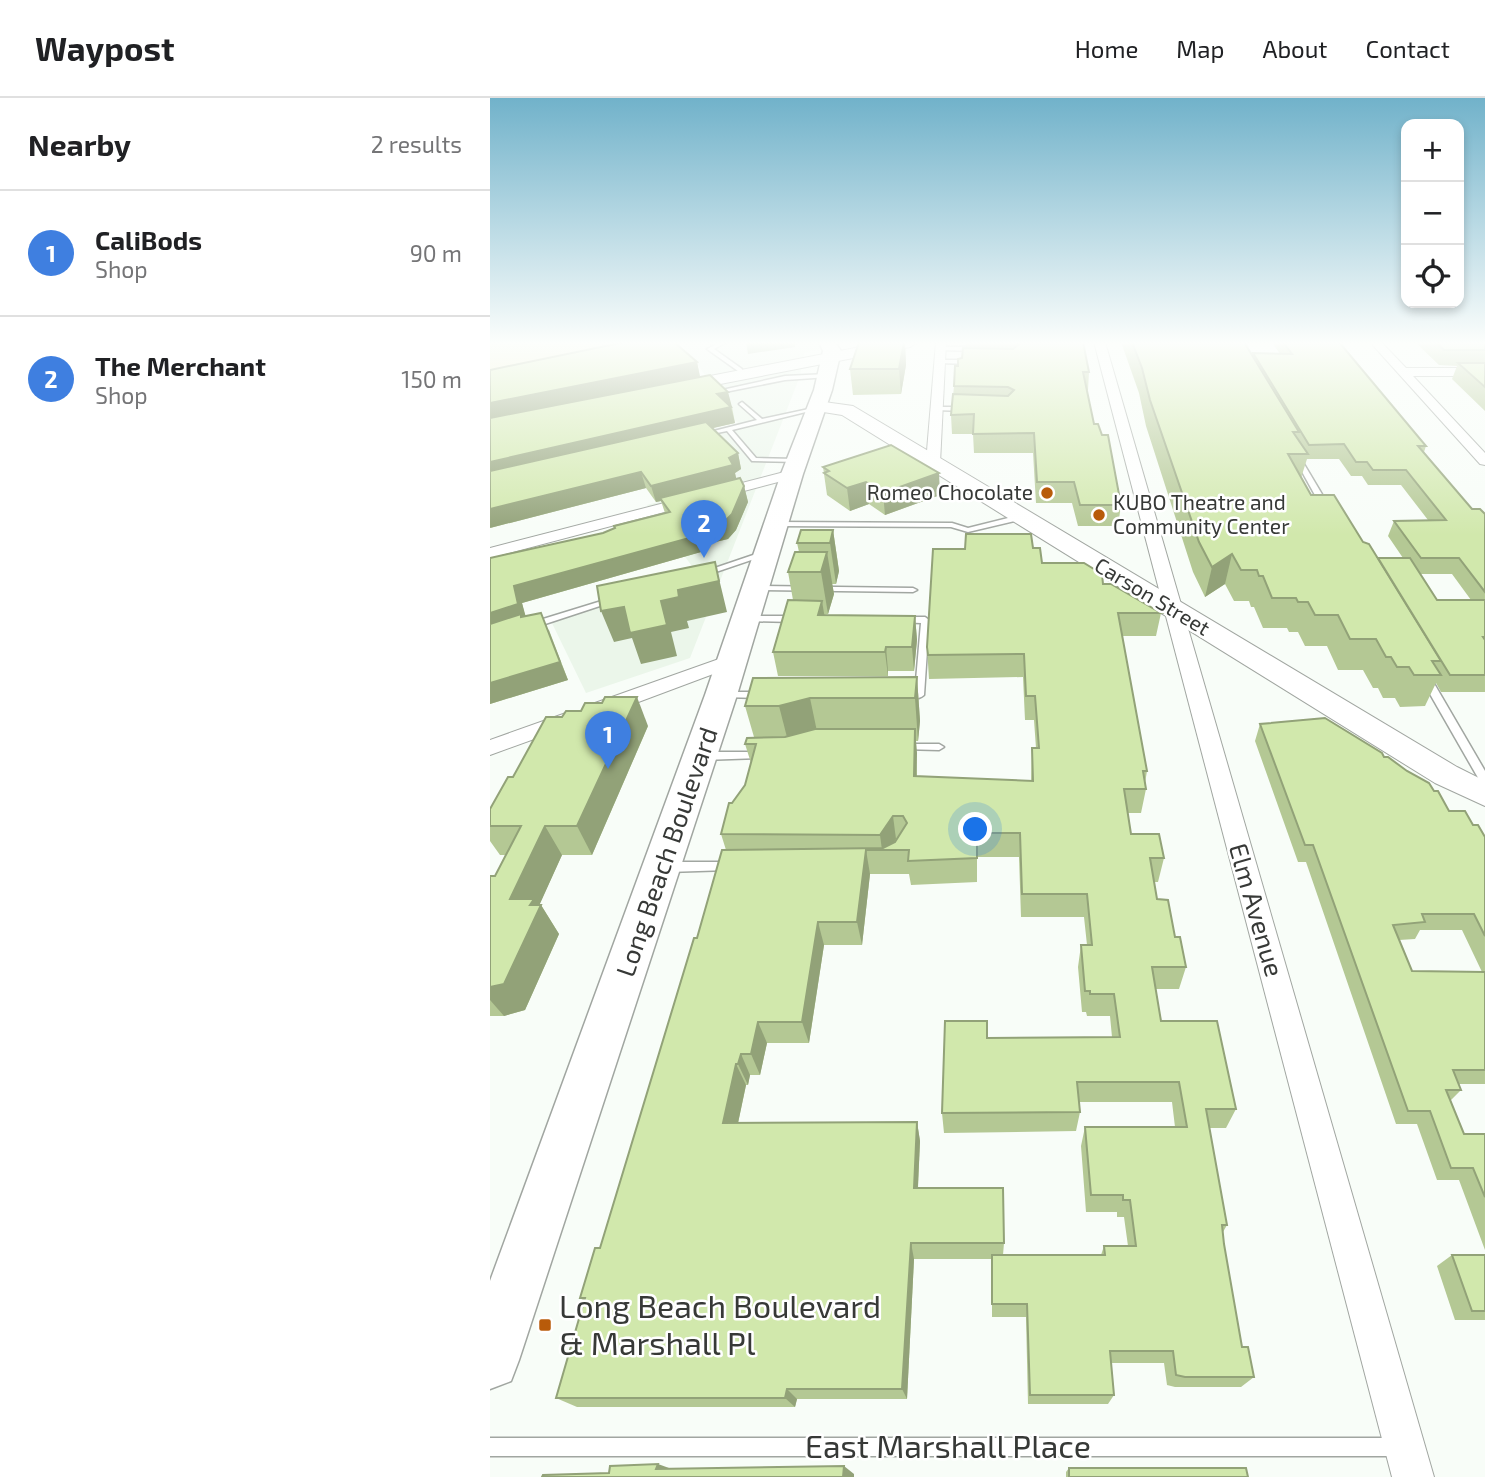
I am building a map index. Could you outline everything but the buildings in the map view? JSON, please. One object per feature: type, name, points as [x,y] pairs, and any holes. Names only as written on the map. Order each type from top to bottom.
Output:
[{"type":"main road","name":"Carson Street","points":[[817,407],[847,410],[1446,775],[1485,794]]},
{"type":"main road","name":"Long Beach Boulevard","points":[[490,1360],[662,867],[747,619],[794,468],[817,407]]},
{"type":"street","name":"Elm Avenue","points":[[1117,406],[1413,1477]]},
{"type":"street","points":[[1435,406],[1485,461]]},
{"type":"street","points":[[933,463],[937,409]]},
{"type":"street","points":[[490,553],[794,468]]},
{"type":"street","points":[[490,748],[733,660]]},
{"type":"lane","points":[[745,406],[761,421]]},
{"type":"lane","points":[[702,435],[817,407]]},
{"type":"lane","points":[[937,409],[967,409]]},
{"type":"lane","points":[[728,429],[754,460],[794,468]]},
{"type":"lane","points":[[1292,449],[1333,520]]},
{"type":"lane","points":[[776,524],[952,525],[968,530],[1020,517]]},
{"type":"lane","points":[[697,575],[767,554]]},
{"type":"lane","points":[[756,589],[913,590]]},
{"type":"lane","points":[[529,626],[619,599]]},
{"type":"lane","points":[[747,619],[804,619]]},
{"type":"lane","points":[[885,620],[925,620],[919,695],[892,695]]},
{"type":"lane","points":[[1423,673],[1485,780]]},
{"type":"lane","points":[[721,695],[770,695]]},
{"type":"lane","points":[[899,747],[939,747]]},
{"type":"lane","points":[[700,756],[778,755]]},
{"type":"lane","points":[[662,867],[739,866]]},
{"type":"lane","name":"East Marshall Place","points":[[490,1447],[1405,1447]]},
{"type":"shaded area","points":[[720,406],[788,406],[690,658],[586,693],[549,617],[697,573],[647,505],[699,491],[658,442],[738,423]]},
{"type":"place","name":"Romeo Chocolate","points":[[1047,493]]},
{"type":"place","name":"KUBO Theatre and Community Center","points":[[1099,515]]},
{"type":"place","name":"The Merchant","points":[[704,558]]},
{"type":"place","name":"CaliBods","points":[[608,769]]},
{"type":"place","name":"Long Beach Boulevard & Marshall Pl","points":[[545,1325]]}]
